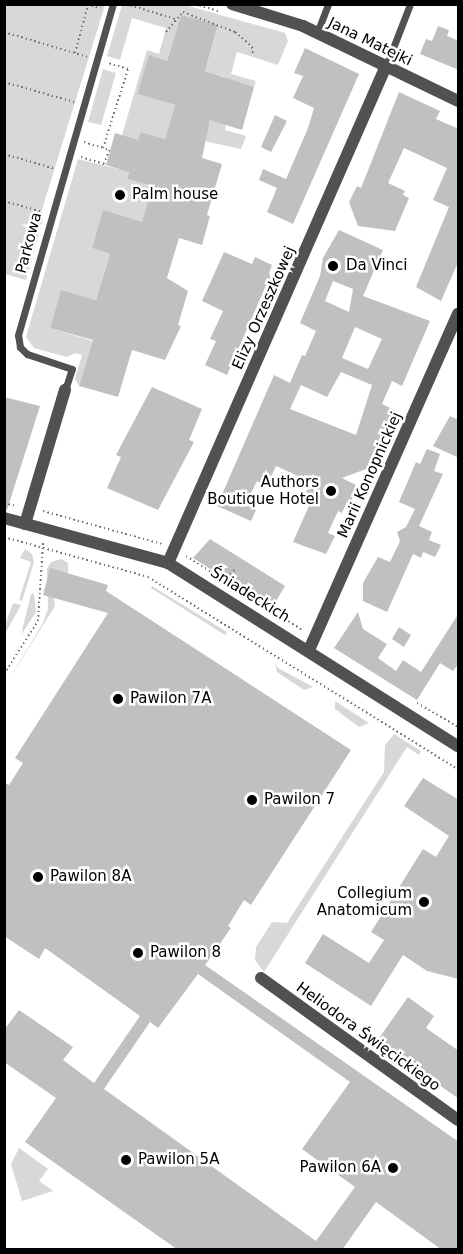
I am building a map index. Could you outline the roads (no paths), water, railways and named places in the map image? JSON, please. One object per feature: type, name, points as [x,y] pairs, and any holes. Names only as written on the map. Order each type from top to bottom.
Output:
[{"type":"street","name":"Jana Matejki","points":[[232,4],[317,33],[459,101]]},
{"type":"street","name":"Elizy Orzeszkowej","points":[[168,563],[386,66]]},
{"type":"street","name":"Marii Konopnickiej","points":[[312,644],[459,313]]},
{"type":"street","name":"Parkowa","points":[[25,524],[65,390]]},
{"type":"street","name":"Śniadeckich","points":[[4,518],[168,563],[312,644],[459,746]]},
{"type":"street","name":"Heliodora Święcickiego","points":[[261,978],[459,1120]]},
{"type":"lane","points":[[317,33],[328,4]]},
{"type":"lane","points":[[386,66],[410,4]]},
{"type":"lane","name":"Parkowa","points":[[65,390],[72,369],[27,354],[20,348],[18,335],[112,8]]},
{"type":"place","name":"Palm house","points":[[120,195]]},
{"type":"place","name":"Da Vinci","points":[[333,266]]},
{"type":"place","name":"Authors Boutique Hotel","points":[[331,491]]},
{"type":"place","name":"Pawilon 7A","points":[[118,699]]},
{"type":"place","name":"Pawilon 7","points":[[252,800]]},
{"type":"place","name":"Pawilon 8A","points":[[38,877]]},
{"type":"place","name":"Collegium Anatomicum","points":[[424,902]]},
{"type":"place","name":"Pawilon 8","points":[[138,953]]},
{"type":"place","name":"Pawilon 5A","points":[[126,1160]]},
{"type":"place","name":"Pawilon 6A","points":[[393,1168]]}]
